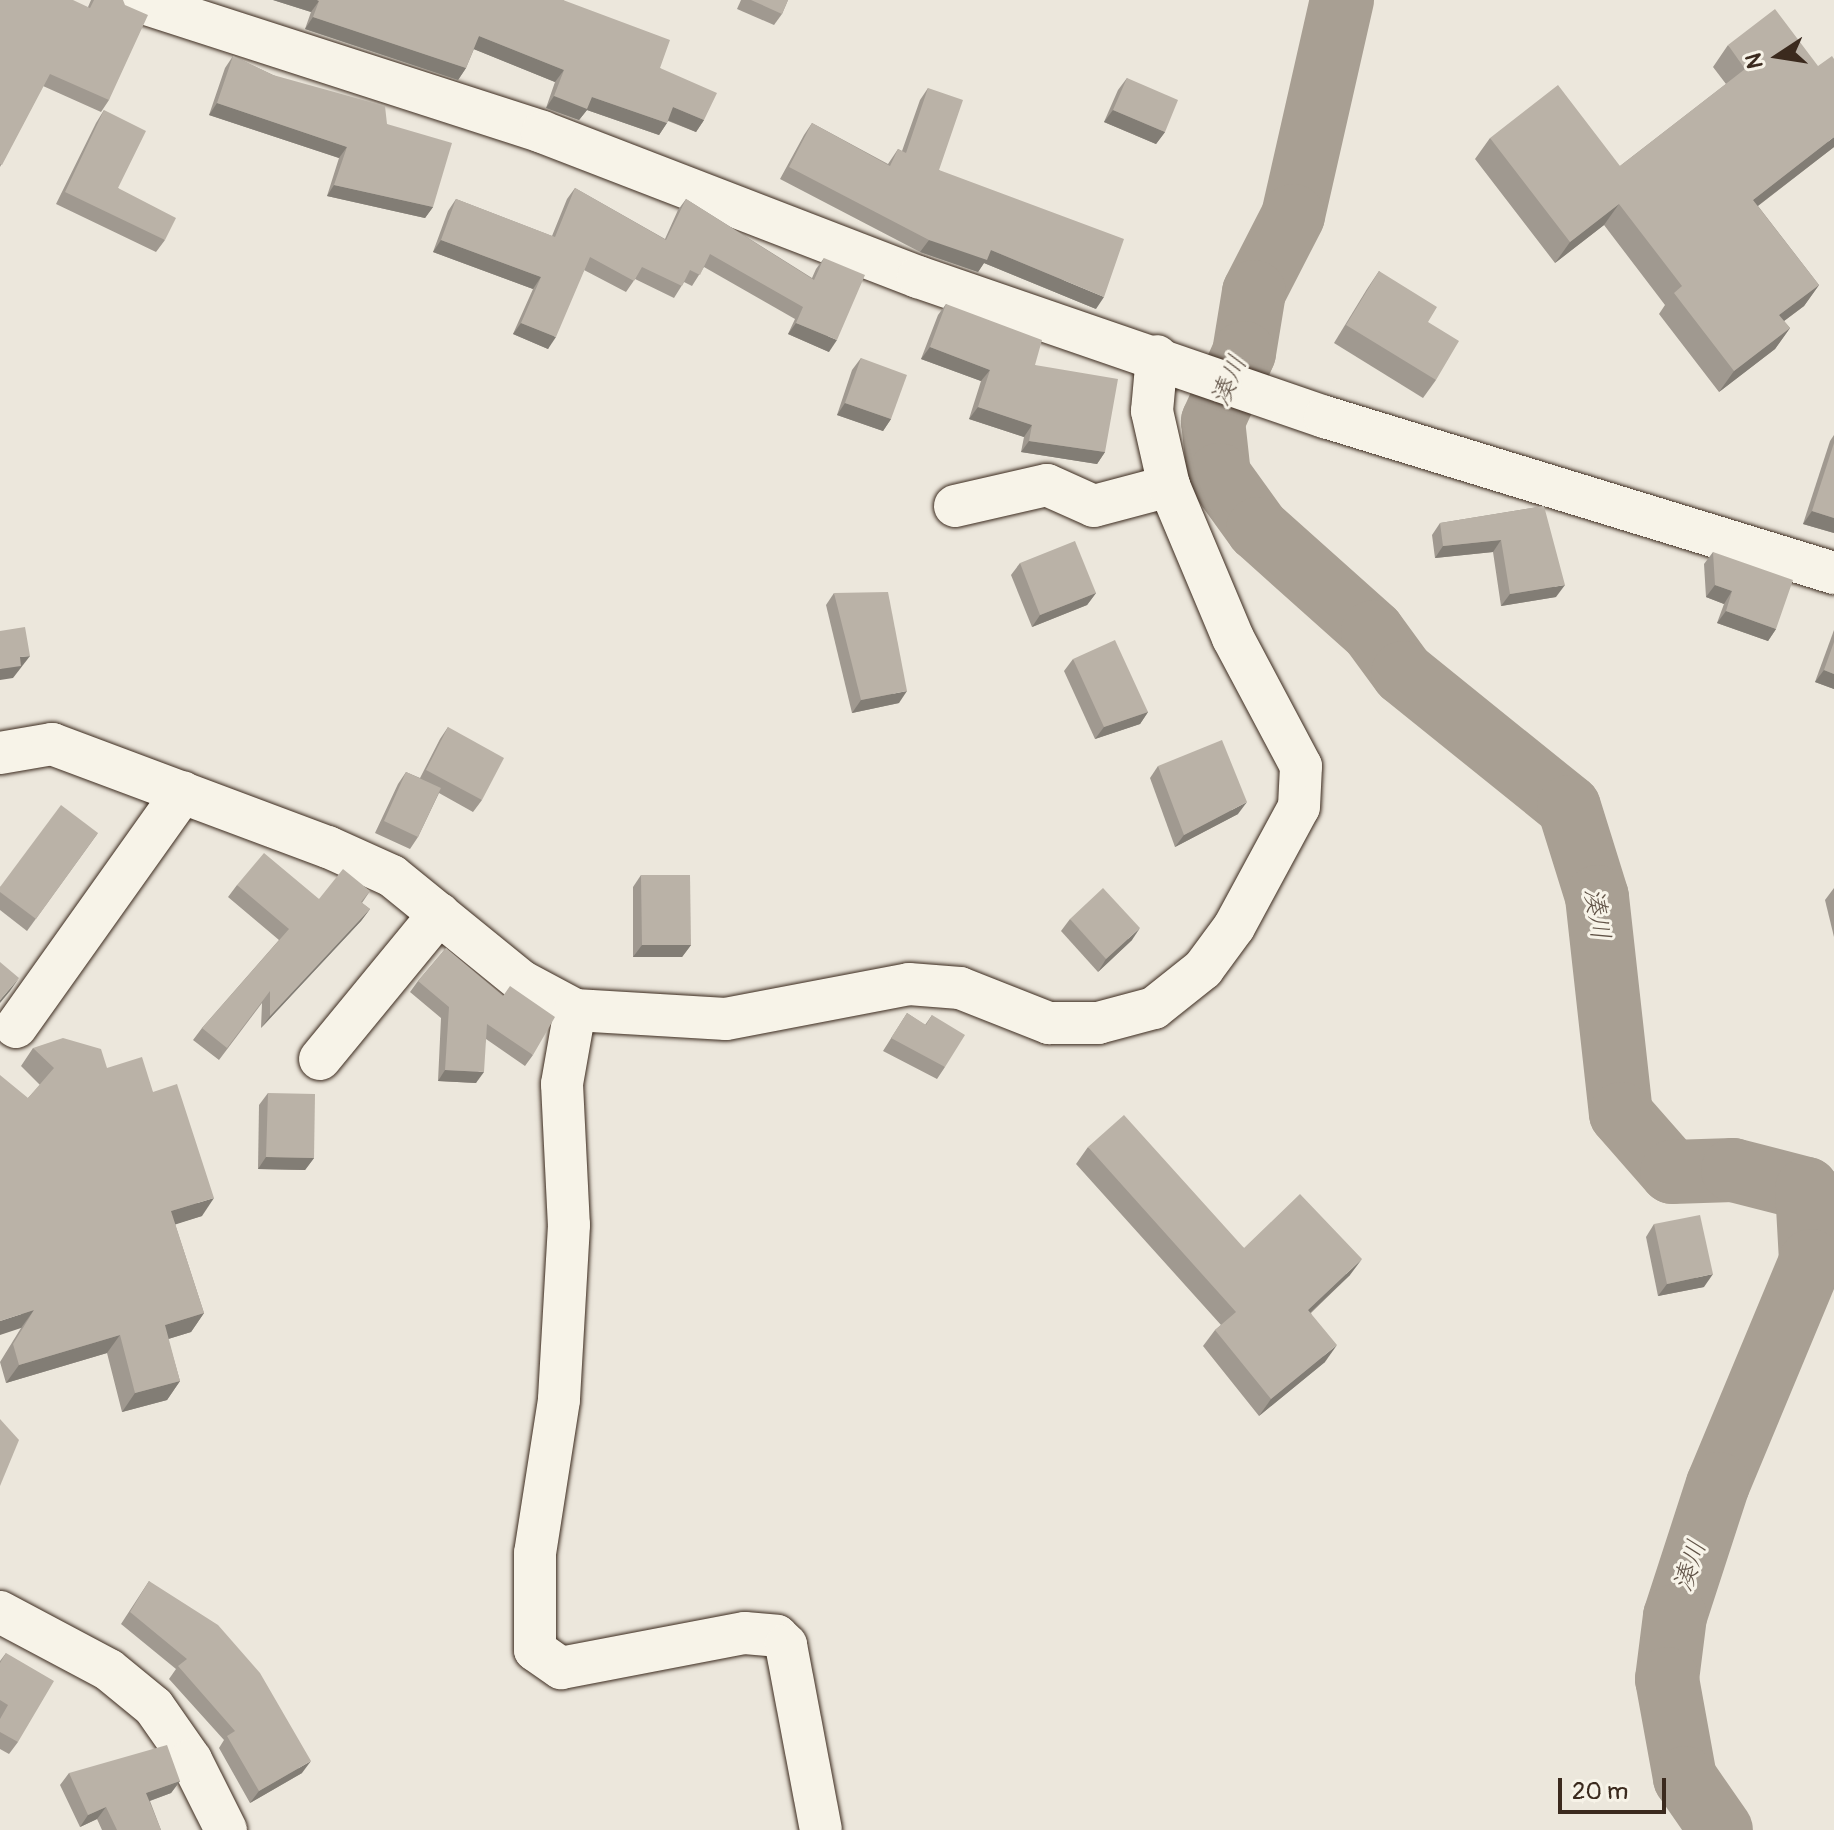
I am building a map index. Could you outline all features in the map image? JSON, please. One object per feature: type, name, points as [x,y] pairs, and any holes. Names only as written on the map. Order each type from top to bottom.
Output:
[{"type":"street","points":[[134,0],[542,132],[918,277],[1278,397],[1834,573]]},
{"type":"street","points":[[0,753],[52,744],[183,792],[392,876],[521,981],[575,1010],[726,1019],[909,984],[960,988],[1049,1023],[1098,1023],[1154,1008],[1203,969],[1299,807],[1301,766],[1233,638],[1169,486],[1152,411],[1170,361]]},
{"type":"street","points":[[955,506],[1047,485],[1094,506],[1169,486]]},
{"type":"street","points":[[16,1027],[183,792]]},
{"type":"street","points":[[320,1059],[439,914]]},
{"type":"street","points":[[575,1010],[562,1084],[569,1225],[559,1400],[535,1553],[535,1650],[561,1668],[745,1633],[777,1636],[786,1645],[821,1830]]},
{"type":"street","points":[[0,1612],[109,1670],[154,1707],[191,1760],[226,1830]]},
{"type":"building","points":[[0,0],[73,0],[90,8],[94,0],[123,0],[125,5],[148,15],[109,100],[50,74],[2,165],[0,164]]},
{"type":"building","points":[[317,0],[563,0],[670,40],[660,68],[717,93],[704,120],[673,107],[667,123],[592,97],[587,109],[554,96],[564,70],[479,36],[466,68],[313,17]]},
{"type":"building","points":[[751,0],[788,0],[782,14]]},
{"type":"building","points":[[1775,9],[1818,66],[1832,56],[1834,59],[1834,137],[1753,200],[1819,285],[1779,315],[1790,328],[1734,371],[1674,293],[1682,286],[1619,204],[1570,242],[1490,138],[1558,85],[1620,166],[1745,69],[1728,45]]},
{"type":"building","points":[[233,56],[273,75],[385,106],[387,124],[452,143],[433,207],[334,185],[347,147],[217,103]]},
{"type":"building","points":[[1127,78],[1178,100],[1165,132],[1113,110]]},
{"type":"building","points":[[928,88],[963,100],[939,170],[1124,239],[1104,297],[991,250],[987,260],[929,240],[789,167],[812,123],[890,166],[898,149],[906,153]]},
{"type":"building","points":[[104,110],[146,131],[118,188],[176,218],[165,240],[65,192]]},
{"type":"building","points":[[575,188],[666,240],[686,199],[814,280],[824,258],[865,275],[837,340],[796,323],[803,307],[710,254],[700,275],[690,270],[682,286],[642,267],[634,281],[590,257],[556,337],[521,323],[541,277],[441,240],[456,199],[555,237]]},
{"type":"building","points":[[1379,271],[1437,307],[1428,322],[1459,341],[1436,380],[1346,325]]},
{"type":"building","points":[[946,304],[1042,340],[1035,365],[1118,379],[1105,452],[1029,441],[1032,425],[978,407],[990,370],[930,347]]},
{"type":"building","points":[[861,358],[907,375],[891,419],[845,403]]},
{"type":"building","points":[[1834,443],[1834,518],[1812,511]]},
{"type":"building","points":[[1544,506],[1565,585],[1510,594],[1501,540],[1443,546],[1440,523]]},
{"type":"building","points":[[1075,541],[1096,593],[1040,615],[1020,563]]},
{"type":"building","points":[[1713,552],[1793,580],[1776,629],[1726,611],[1732,591],[1715,585]]},
{"type":"building","points":[[888,592],[907,691],[861,700],[834,593]]},
{"type":"building","points":[[25,627],[30,656],[20,657],[21,666],[0,669],[0,631]]},
{"type":"building","points":[[1115,640],[1148,712],[1104,727],[1073,659]]},
{"type":"building","points":[[1834,642],[1834,674],[1824,670]]},
{"type":"building","points":[[448,727],[504,758],[482,800],[426,770]]},
{"type":"building","points":[[1222,740],[1247,802],[1184,835],[1158,766]]},
{"type":"building","points":[[406,772],[441,788],[418,837],[384,821]]},
{"type":"building","points":[[61,805],[98,833],[36,919],[0,892],[0,887]]},
{"type":"building","points":[[264,853],[319,899],[343,869],[370,891],[361,902],[370,909],[270,1016],[270,991],[227,1048],[202,1028],[289,929],[237,885]]},
{"type":"building","points":[[641,875],[690,875],[691,945],[642,945]]},
{"type":"building","points":[[1103,888],[1140,928],[1106,959],[1070,919]]},
{"type":"building","points":[[446,948],[503,996],[510,986],[555,1017],[533,1055],[487,1024],[484,1072],[445,1070],[449,1007],[418,981]]},
{"type":"building","points":[[0,962],[19,978],[0,1000]]},
{"type":"building","points":[[907,1013],[926,1025],[932,1015],[965,1035],[945,1067],[891,1038]]},
{"type":"building","points":[[63,1038],[101,1049],[107,1068],[142,1057],[153,1092],[177,1084],[214,1198],[171,1211],[204,1313],[165,1325],[180,1381],[135,1393],[120,1335],[19,1365],[13,1344],[34,1310],[0,1321],[0,1075],[28,1098],[54,1068],[33,1048]]},
{"type":"building","points":[[268,1093],[315,1094],[314,1158],[266,1157]]},
{"type":"building","points":[[1124,1115],[1244,1248],[1300,1194],[1362,1259],[1308,1310],[1337,1345],[1271,1399],[1215,1330],[1236,1312],[1088,1147]]},
{"type":"building","points":[[1700,1215],[1713,1274],[1667,1284],[1654,1224]]},
{"type":"building","points":[[0,1419],[19,1440],[0,1486]]},
{"type":"building","points":[[149,1581],[218,1625],[260,1673],[311,1761],[259,1791],[227,1736],[235,1731],[178,1666],[187,1659],[130,1612]]},
{"type":"building","points":[[6,1653],[54,1681],[18,1742],[0,1732],[0,1719],[8,1705],[0,1700],[0,1663]]},
{"type":"building","points":[[167,1745],[180,1781],[146,1793],[161,1830],[117,1830],[106,1807],[88,1815],[69,1773]]},
{"type":"waterway","name":"湊川","points":[[1342,0],[1293,216],[1254,292],[1244,353],[1213,421],[1219,475],[1258,529],[1373,632],[1403,673],[1569,807],[1597,897],[1621,1114],[1672,1172],[1733,1170],[1807,1189],[1811,1261],[1718,1484],[1675,1616],[1667,1679],[1685,1778],[1721,1830]]}]
